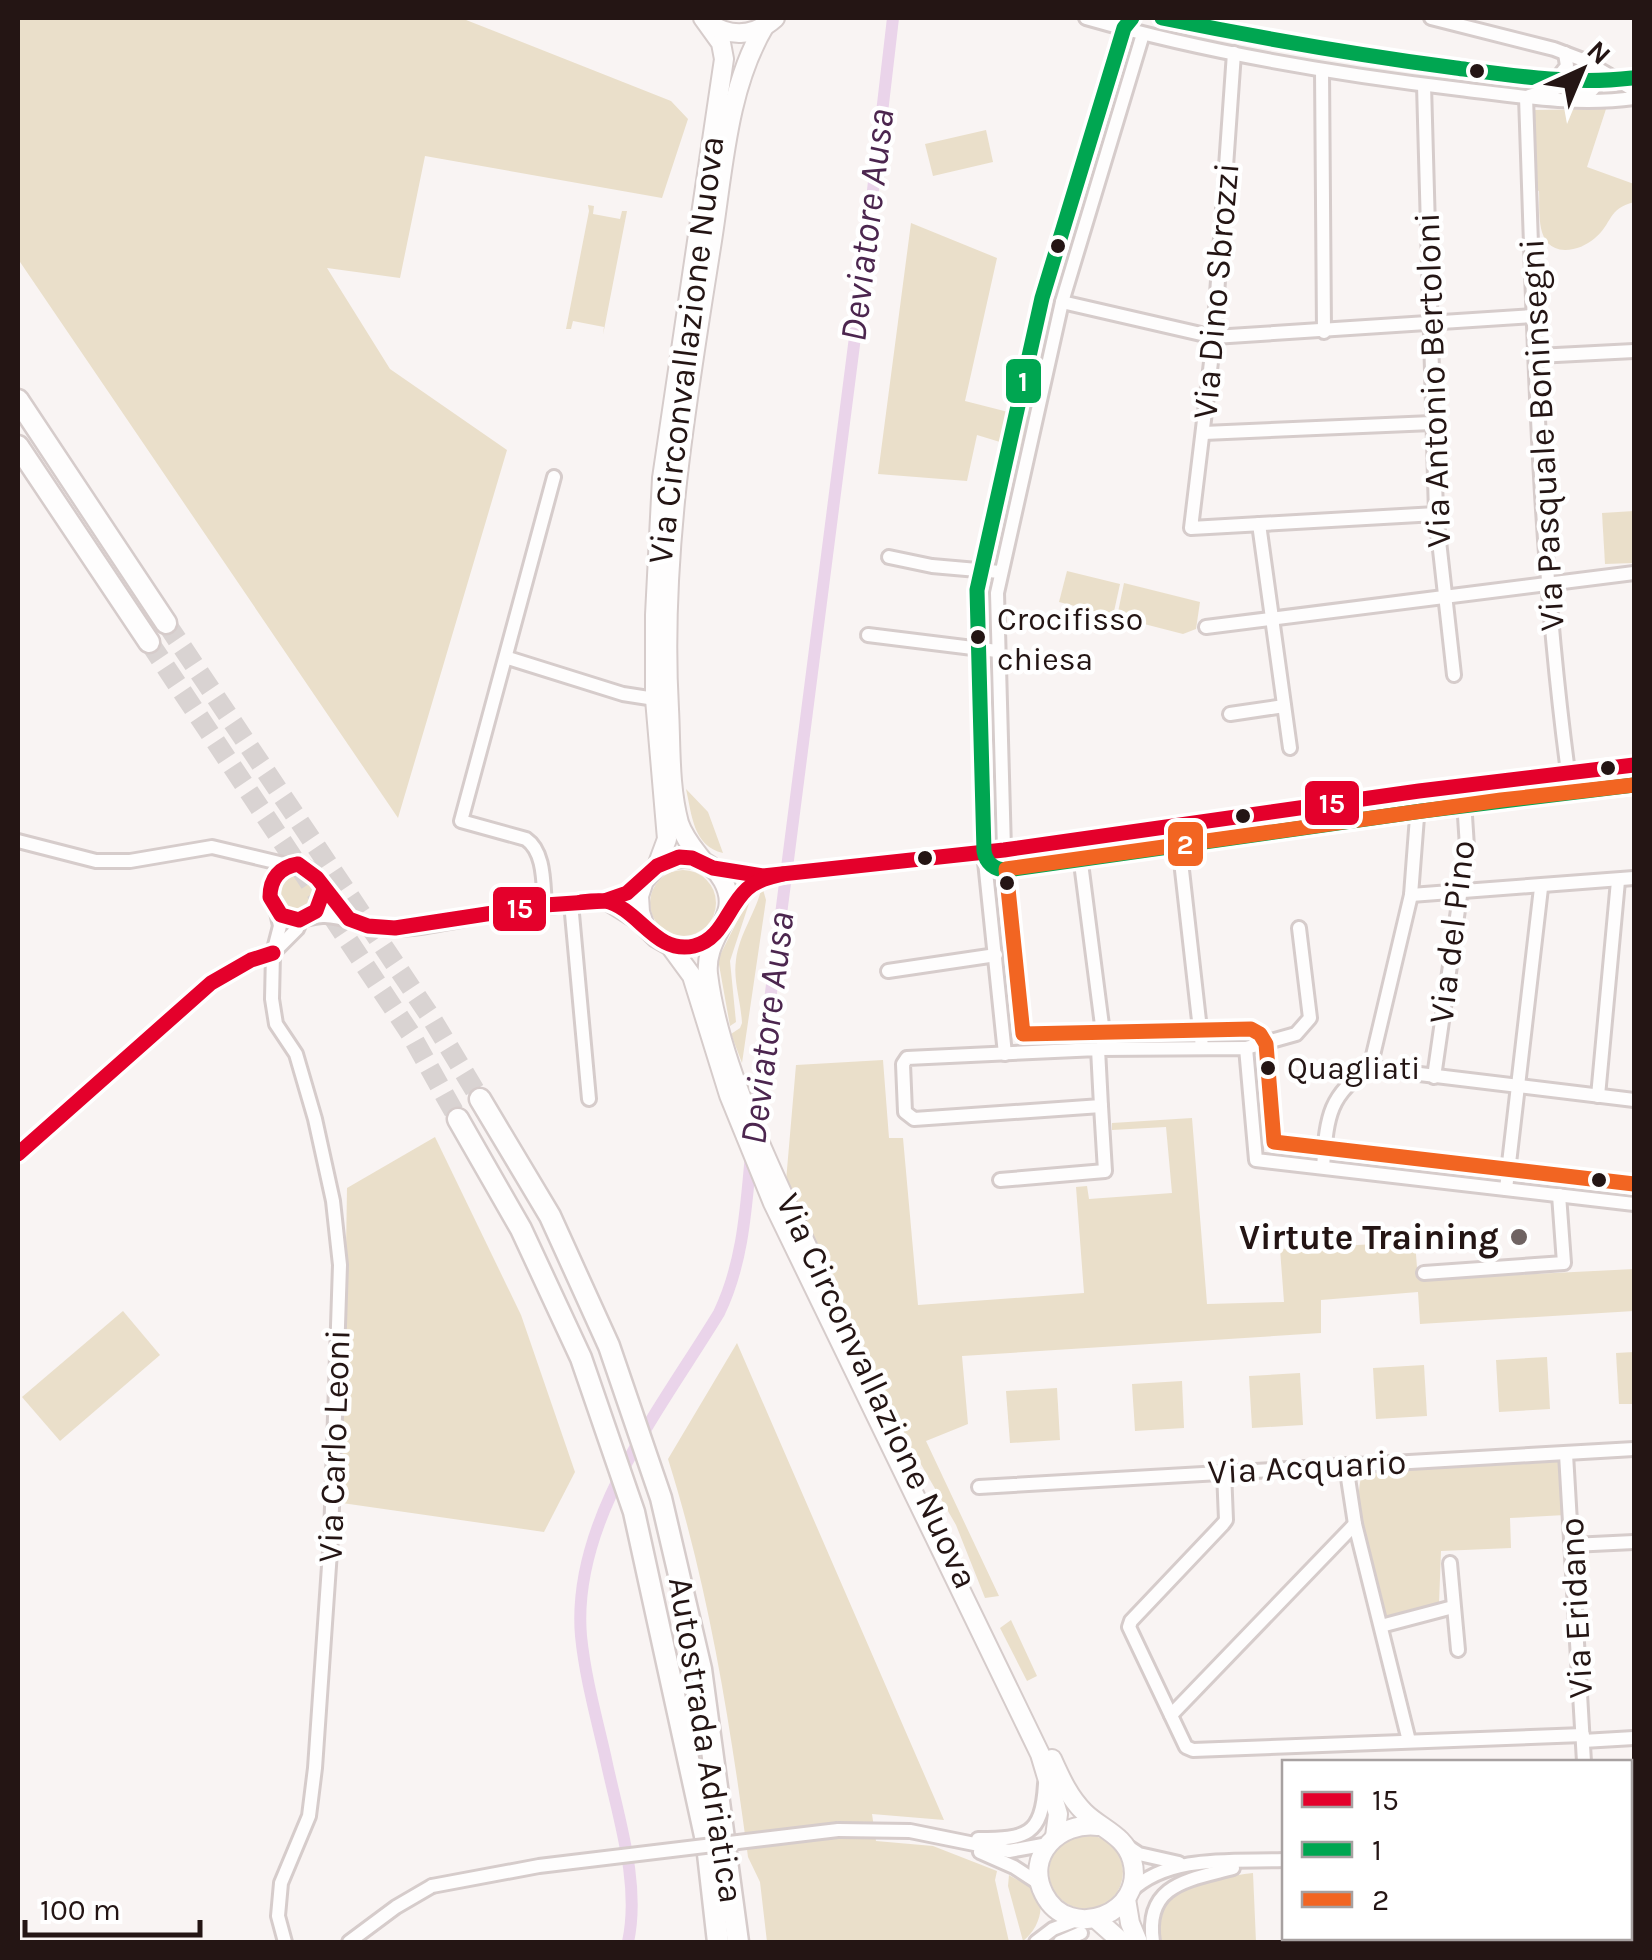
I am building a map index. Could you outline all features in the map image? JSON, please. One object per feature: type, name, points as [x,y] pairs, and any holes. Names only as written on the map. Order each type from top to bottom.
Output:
[{"type":"highway","points":[[18,400],[166,622]]},
{"type":"highway","points":[[18,446],[149,642]]},
{"type":"highway","name":"Autostrada Adriatica","points":[[480,1100],[550,1216],[609,1346],[661,1498],[702,1668],[738,1942]]},
{"type":"highway","name":"Autostrada Adriatica","points":[[458,1119],[528,1245],[581,1358],[634,1512],[707,1845],[718,1942]]},
{"type":"main road","points":[[702,18],[727,32],[746,33],[770,22]]},
{"type":"main road","name":"Via Circonvallazione Nuova","points":[[644,882],[657,866],[667,839],[654,699],[662,478],[724,58],[721,42],[702,18]]},
{"type":"main road","name":"Via Circonvallazione Nuova","points":[[770,22],[750,51],[740,80],[727,148],[686,407],[668,581],[667,663],[675,802],[680,826],[723,880],[728,910],[709,947],[709,980],[733,1088],[1060,1776],[1072,1798],[1098,1826],[1125,1844]]},
{"type":"main road","points":[[657,866],[680,858],[708,865]]},
{"type":"main road","points":[[644,882],[639,896],[646,927]]},
{"type":"main road","name":"Via Circonvallazione Nuova","points":[[646,927],[670,946],[692,976],[773,1203],[1046,1770],[1058,1814],[1051,1840],[1041,1856],[1040,1884]]},
{"type":"main road","points":[[670,946],[686,948],[714,937]]},
{"type":"main road","points":[[1051,1840],[1075,1826],[1098,1826]]},
{"type":"main road","points":[[1125,1844],[1134,1867],[1128,1895],[1130,1924],[1138,1942]]},
{"type":"main road","points":[[1040,1884],[1054,1907],[1122,1942]]},
{"type":"main road","points":[[1085,1924],[1118,1909],[1128,1895]]},
{"type":"street","points":[[1086,18],[1234,54],[1322,70],[1526,97],[1592,90],[1606,74]]},
{"type":"street","points":[[1431,18],[1564,53],[1606,74],[1634,94]]},
{"type":"street","points":[[1004,850],[996,651],[1000,572],[1062,302],[1144,34]]},
{"type":"street","points":[[1553,94],[1567,66],[1564,53]]},
{"type":"street","name":"Via Dino Sbrozzi","points":[[1234,54],[1214,337],[1191,528],[1258,524]]},
{"type":"street","points":[[1322,70],[1324,332]]},
{"type":"street","name":"Via Antonio Bertoloni","points":[[1424,85],[1436,514],[1454,674]]},
{"type":"street","points":[[1553,94],[1634,94]]},
{"type":"street","name":"Via Pasquale Boninsegni","points":[[1526,97],[1548,586],[1568,772]]},
{"type":"street","points":[[1062,302],[1214,337],[1533,316]]},
{"type":"street","points":[[1536,356],[1634,351]]},
{"type":"street","points":[[1204,433],[1432,423]]},
{"type":"street","points":[[545,906],[539,853],[534,844],[526,838],[462,821],[554,478]]},
{"type":"street","points":[[1290,748],[1258,524],[1436,514]]},
{"type":"street","points":[[889,557],[932,566],[1000,572]]},
{"type":"street","points":[[1206,627],[1634,573]]},
{"type":"street","points":[[868,635],[996,651]]},
{"type":"street","points":[[508,658],[654,699]]},
{"type":"street","points":[[1230,714],[1284,706]]},
{"type":"street","points":[[708,865],[763,876],[1004,850],[1463,785],[1634,765]]},
{"type":"street","name":"Via del Pino","points":[[1434,1078],[1467,848],[1463,785]]},
{"type":"street","points":[[1370,1068],[1411,895],[1419,791]]},
{"type":"street","points":[[1177,826],[1202,1047]]},
{"type":"street","points":[[1078,840],[1104,1033]]},
{"type":"street","points":[[18,841],[96,862],[130,861],[212,846],[245,852],[309,868],[321,880],[331,902],[348,919]]},
{"type":"street","points":[[245,852],[261,866],[272,905],[284,918],[323,916],[392,928],[571,902],[604,901],[644,882]]},
{"type":"street","points":[[984,852],[1005,1054]]},
{"type":"street","points":[[270,888],[277,874],[292,866]]},
{"type":"street","points":[[728,910],[748,885],[763,876]]},
{"type":"street","points":[[1411,895],[1634,878]]},
{"type":"street","points":[[1598,1096],[1618,881]]},
{"type":"street","points":[[1506,1189],[1541,888]]},
{"type":"street","points":[[18,1154],[211,982],[272,953],[321,906],[324,889]]},
{"type":"street","points":[[604,901],[646,927]]},
{"type":"street","points":[[571,902],[588,1099]]},
{"type":"street","name":"Via Carlo Leoni","points":[[277,912],[279,938],[272,953],[276,1024],[296,1054],[315,1120],[334,1200],[340,1265],[331,1536],[315,1768],[309,1816],[281,1882],[278,1916],[285,1942]]},
{"type":"street","points":[[1101,1106],[914,1119],[906,1112],[903,1064],[908,1058],[1246,1048],[1296,1034],[1310,1018],[1299,928]]},
{"type":"street","points":[[888,971],[996,954]]},
{"type":"street","points":[[1246,1048],[1256,1160],[1634,1204]]},
{"type":"street","points":[[1000,1180],[1105,1171],[1098,1050]]},
{"type":"street","points":[[1323,1168],[1326,1130],[1334,1100],[1350,1081],[1370,1068],[1634,1100]]},
{"type":"street","points":[[1424,1274],[1564,1263],[1559,1195]]},
{"type":"street","name":"Via Acquario","points":[[980,1487],[1634,1449]]},
{"type":"street","name":"Via Eridano","points":[[1566,1454],[1584,1760]]},
{"type":"street","points":[[1346,1465],[1354,1524],[1409,1741]]},
{"type":"street","points":[[1224,1471],[1224,1524],[1130,1622],[1129,1628],[1186,1746],[1193,1750],[1409,1741],[1634,1738]]},
{"type":"street","points":[[1171,1715],[1354,1524]]},
{"type":"street","points":[[1572,1546],[1634,1542]]},
{"type":"street","points":[[1450,1563],[1458,1650]]},
{"type":"street","points":[[1382,1626],[1453,1607]]},
{"type":"street","points":[[956,1839],[1007,1839],[1031,1830],[1044,1805],[1046,1770]]},
{"type":"street","points":[[353,1941],[396,1907],[432,1886],[540,1866],[838,1830],[888,1828],[1009,1852],[1051,1840]]},
{"type":"street","points":[[956,1839],[1040,1884]]},
{"type":"street","points":[[1125,1844],[1139,1854],[1186,1864]]},
{"type":"street","points":[[1128,1895],[1153,1873],[1186,1864],[1282,1860]]},
{"type":"street","points":[[1153,1942],[1152,1914],[1164,1893],[1182,1882],[1256,1861]]},
{"type":"street","points":[[1039,1942],[1064,1922],[1085,1924]]},
{"type":"street","points":[[1060,1942],[1085,1924]]},
{"type":"shaded area","points":[[18,18],[461,18],[671,101],[688,119],[662,198],[425,156],[400,278],[327,268],[390,369],[507,450],[398,818],[18,259]]},
{"type":"shaded area","points":[[1606,109],[1587,167],[1634,184],[1634,202],[1619,208],[1588,243],[1569,250],[1555,248],[1544,237],[1539,191],[1532,188],[1535,110]]},
{"type":"shaded area","points":[[986,130],[993,162],[933,176],[925,144]]},
{"type":"shaded area","points":[[588,205],[594,206],[593,214],[620,219],[622,211],[627,211],[603,335],[604,327],[573,321],[571,329],[566,329]]},
{"type":"shaded area","points":[[911,223],[997,258],[965,401],[1028,417],[1020,448],[977,435],[967,481],[878,474]]},
{"type":"shaded area","points":[[1634,511],[1634,563],[1605,564],[1602,513]]},
{"type":"shaded area","points":[[1067,571],[1120,584],[1113,616],[1059,602]]},
{"type":"shaded area","points":[[1124,583],[1200,602],[1196,629],[1183,634],[1117,617]]},
{"type":"shaded area","points":[[686,789],[708,812],[723,853],[700,837]]},
{"type":"shaded area","points":[[683,870],[706,880],[716,903],[706,926],[683,936],[660,926],[650,903],[660,880]]},
{"type":"shaded area","points":[[296,872],[311,878],[317,893],[311,908],[296,914],[281,908],[275,893],[281,878]]},
{"type":"shaded area","points":[[762,886],[766,900],[742,1063],[731,1034],[742,1023],[736,960]]},
{"type":"shaded area","points":[[754,888],[730,961],[736,1022],[730,1026],[718,959]]},
{"type":"shaded area","points":[[883,1060],[889,1138],[903,1138],[918,1305],[1084,1293],[1076,1187],[1087,1186],[1089,1199],[1172,1193],[1166,1127],[1112,1130],[1112,1123],[1192,1118],[1207,1304],[1284,1302],[1280,1249],[1415,1242],[1418,1280],[1634,1269],[1634,1311],[1420,1324],[1418,1292],[1321,1300],[1321,1333],[962,1356],[968,1424],[926,1441],[999,1596],[985,1598],[956,1525],[911,1447],[786,1181],[796,1065]]},
{"type":"shaded area","points":[[435,1137],[521,1315],[575,1472],[544,1532],[342,1503],[347,1188]]},
{"type":"shaded area","points":[[123,1311],[160,1355],[60,1441],[22,1397]]},
{"type":"shaded area","points":[[737,1343],[944,1820],[872,1814],[876,1841],[933,1846],[997,1871],[995,1880],[1009,1942],[767,1942],[760,1882],[748,1857],[707,1606],[668,1459]]},
{"type":"shaded area","points":[[1634,1352],[1634,1404],[1619,1404],[1616,1353]]},
{"type":"shaded area","points":[[1547,1357],[1550,1409],[1499,1412],[1496,1360]]},
{"type":"shaded area","points":[[1424,1365],[1427,1416],[1376,1419],[1373,1368]]},
{"type":"shaded area","points":[[1300,1373],[1303,1425],[1252,1428],[1249,1376]]},
{"type":"shaded area","points":[[1182,1381],[1184,1428],[1135,1431],[1132,1384]]},
{"type":"shaded area","points":[[1057,1388],[1060,1440],[1010,1443],[1006,1391]]},
{"type":"shaded area","points":[[1562,1460],[1565,1515],[1510,1518],[1511,1548],[1441,1551],[1439,1604],[1387,1618],[1361,1521],[1360,1484],[1364,1472]]},
{"type":"shaded area","points":[[1011,1620],[1037,1676],[1027,1681],[1000,1628]]},
{"type":"shaded area","points":[[1086,1835],[1112,1846],[1123,1872],[1112,1898],[1086,1909],[1060,1898],[1049,1872],[1060,1846]]},
{"type":"shaded area","points":[[1253,1873],[1256,1942],[1160,1942],[1164,1907],[1174,1895],[1201,1882]]},
{"type":"shaded area","points":[[1009,1875],[1032,1887],[1040,1901],[1040,1916],[1023,1941],[1008,1886]]},
{"type":"waterway","name":"Deviatore Ausa","points":[[754,1125],[893,18]]},
{"type":"waterway","name":"Deviatore Ausa","points":[[628,1942],[630,1872],[585,1666],[582,1593],[590,1550],[625,1466],[727,1294],[742,1235],[751,1154]]},
{"type":"tunnel","points":[[166,623],[432,1019],[480,1099]]},
{"type":"tunnel","points":[[149,642],[410,1033],[458,1119]]},
{"type":"transit line","name":"1","points":[[1132,18],[1124,28],[1042,298],[977,590],[984,851],[989,862],[1007,870],[1634,785]]},
{"type":"transit line","name":"1","points":[[1162,18],[1346,52],[1500,74],[1566,80],[1632,78]]},
{"type":"transit line","name":"15","points":[[324,889],[316,911],[299,920],[281,915],[270,897],[277,874],[298,864],[317,878],[349,919],[368,926],[395,928],[545,905],[604,901],[627,893],[657,866],[679,857],[692,858],[713,868],[763,876],[1004,850],[1634,765]]},
{"type":"transit line","name":"2","points":[[1634,785],[1006,869],[1023,1034],[1251,1029],[1266,1044],[1274,1142],[1634,1184]]},
{"type":"transit line","name":"15","points":[[581,902],[617,905],[668,944],[694,946],[712,937],[747,889],[783,874]]},
{"type":"transit line","name":"15","points":[[18,1154],[211,983],[251,960],[273,953]]},
{"type":"place","name":"Crocifisso chiesa","points":[[978,637]]},
{"type":"place","name":"Quagliati","points":[[1268,1068]]},
{"type":"place","name":"Virtute Training","points":[[1519,1237]]}]
